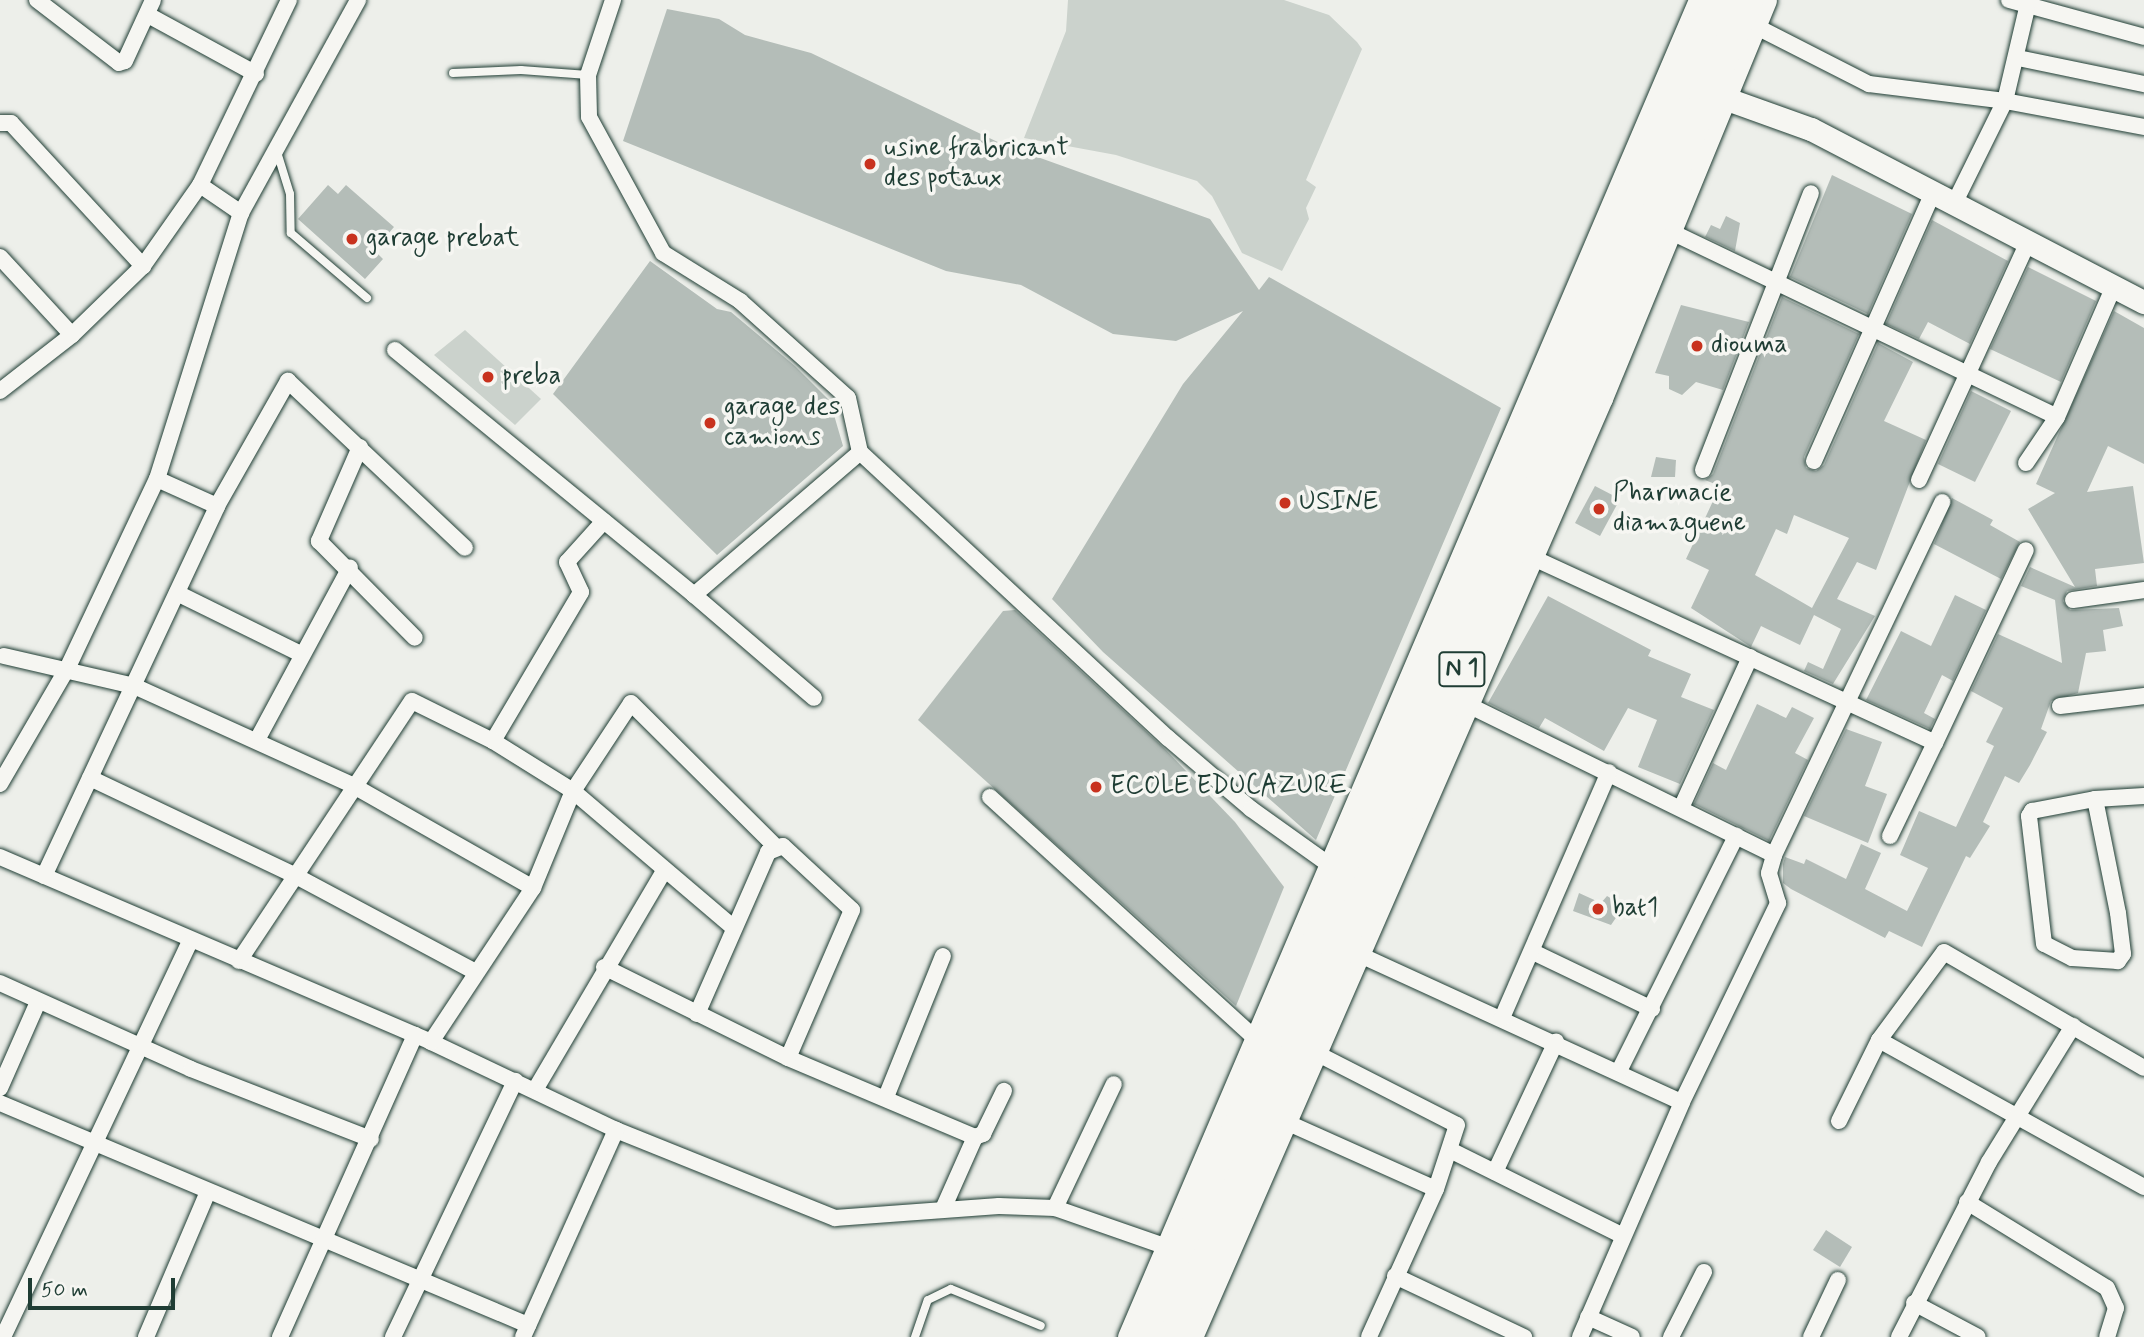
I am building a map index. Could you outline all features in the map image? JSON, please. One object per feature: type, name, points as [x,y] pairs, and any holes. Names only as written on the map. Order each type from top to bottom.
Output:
[{"type":"highway","name":"N 1","points":[[1173,1337],[1457,700],[1662,227],[1719,0]]},
{"type":"highway","name":"N 1","points":[[1148,1337],[1337,871],[1608,241],[1698,87],[1751,13]]},
{"type":"street","points":[[0,391],[72,335],[143,266],[200,185],[256,74],[289,0]]},
{"type":"street","points":[[0,784],[67,669],[157,479],[241,213],[277,152],[358,0]]},
{"type":"street","points":[[613,0],[588,75],[589,117],[663,253],[740,301],[848,398],[860,452],[1168,738],[1337,871],[1255,1038],[1129,1337]]},
{"type":"street","points":[[1700,0],[1698,87],[1811,129],[1953,206],[2144,302]]},
{"type":"street","points":[[1765,0],[1751,13],[1869,84],[2005,101],[2144,127]]},
{"type":"street","points":[[2009,0],[2027,8],[2063,8],[2144,37]]},
{"type":"street","points":[[40,1],[118,63],[125,61],[150,7],[256,74]]},
{"type":"street","points":[[1953,206],[2005,101],[2018,58],[2027,8]]},
{"type":"street","points":[[2018,58],[2144,84]]},
{"type":"street","points":[[0,123],[11,123],[143,266]]},
{"type":"street","points":[[200,185],[241,213]]},
{"type":"street","points":[[1703,470],[1775,279],[1811,193]]},
{"type":"street","points":[[1814,461],[1932,195]]},
{"type":"street","points":[[1191,1337],[1358,954],[1457,700],[1529,556],[1662,227],[1775,279],[2057,417]]},
{"type":"street","points":[[1919,480],[2027,244]]},
{"type":"street","points":[[0,257],[72,335]]},
{"type":"street","points":[[2026,463],[2057,417],[2114,286]]},
{"type":"street","points":[[395,350],[694,595],[814,698]]},
{"type":"street","points":[[44,876],[217,506],[288,381],[465,548]]},
{"type":"street","points":[[360,447],[319,541],[349,567],[415,638]]},
{"type":"street","points":[[694,595],[860,452]]},
{"type":"street","points":[[157,479],[217,506]]},
{"type":"street","points":[[1580,1337],[1621,1235],[1778,903],[1769,873],[1774,855],[1942,502]]},
{"type":"street","points":[[493,741],[581,592],[568,562],[604,521]]},
{"type":"street","points":[[1890,836],[2026,550]]},
{"type":"street","points":[[1529,556],[1935,743]]},
{"type":"street","points":[[257,740],[299,653],[349,567]]},
{"type":"street","points":[[2073,600],[2144,590]]},
{"type":"street","points":[[177,593],[299,653]]},
{"type":"street","points":[[1,657],[67,669],[134,686],[352,785],[533,888]]},
{"type":"street","points":[[1681,808],[1750,657]]},
{"type":"street","points":[[2060,706],[2144,696]]},
{"type":"street","points":[[1457,700],[1774,855]]},
{"type":"street","points":[[239,961],[352,785],[412,701],[493,741],[573,791],[733,927]]},
{"type":"street","points":[[431,1042],[474,971],[533,888],[573,791],[631,703],[775,846],[783,846],[852,910],[788,1058]]},
{"type":"street","points":[[1502,1018],[1533,952],[1609,772]]},
{"type":"street","points":[[90,778],[294,875],[474,971]]},
{"type":"street","points":[[2095,799],[2118,913],[2123,954],[2118,961],[2072,958],[2043,940],[2029,813],[2095,799],[2144,796]]},
{"type":"street","points":[[990,797],[1255,1038]]},
{"type":"street","points":[[1619,1071],[1737,836]]},
{"type":"street","points":[[697,1014],[733,927],[775,846]]},
{"type":"street","points":[[0,857],[190,942],[431,1042],[616,1130],[835,1219],[943,1209],[1055,1208],[1167,1247]]},
{"type":"street","points":[[535,1090],[604,967],[664,871]]},
{"type":"street","points":[[3,1337],[190,942]]},
{"type":"street","points":[[1533,952],[1652,1009]]},
{"type":"street","points":[[1839,1121],[1879,1040],[1944,952],[2144,1068]]},
{"type":"street","points":[[1358,954],[1556,1042],[1682,1102]]},
{"type":"street","points":[[886,1097],[943,956]]},
{"type":"street","points":[[604,967],[788,1058],[886,1097],[975,1137],[983,1134],[1004,1091]]},
{"type":"street","points":[[0,984],[142,1047],[372,1139]]},
{"type":"street","points":[[0,1088],[38,1002]]},
{"type":"street","points":[[1899,1337],[1914,1303],[2017,1112],[2073,1026]]},
{"type":"street","points":[[280,1337],[372,1139],[415,1035]]},
{"type":"street","points":[[1879,1040],[2017,1112],[2144,1187]]},
{"type":"street","points":[[1495,1172],[1556,1042]]},
{"type":"street","points":[[1316,1053],[1454,1121],[1458,1129],[1436,1189],[1369,1337]]},
{"type":"street","points":[[393,1337],[418,1279],[515,1081]]},
{"type":"street","points":[[1055,1208],[1114,1084]]},
{"type":"street","points":[[0,1103],[206,1194],[324,1239],[418,1279],[525,1331],[616,1130]]},
{"type":"street","points":[[1286,1122],[1436,1189]]},
{"type":"street","points":[[943,1209],[975,1137]]},
{"type":"street","points":[[1452,1151],[1621,1235]]},
{"type":"street","points":[[146,1337],[206,1194]]},
{"type":"street","points":[[1967,1202],[2107,1288],[2116,1308],[2107,1337]]},
{"type":"street","points":[[1671,1337],[1704,1272]]},
{"type":"street","points":[[1395,1276],[1524,1337]]},
{"type":"street","points":[[1811,1337],[1838,1280]]},
{"type":"street","points":[[1914,1303],[1978,1337]]},
{"type":"street","points":[[1588,1317],[1632,1337]]},
{"type":"lane","points":[[453,73],[521,69],[588,75]]},
{"type":"lane","points":[[277,152],[290,194],[291,233],[367,298]]},
{"type":"lane","points":[[915,1337],[928,1300],[951,1289],[1041,1326]]},
{"type":"shaded area","points":[[1068,0],[1284,0],[1329,15],[1357,42],[1362,49],[1306,180],[1316,187],[1306,208],[1309,219],[1282,271],[1242,253],[1212,196],[1197,181],[1116,155],[1024,138],[1066,31]]},
{"type":"shaded area","name":"preba","points":[[465,330],[541,399],[515,425],[434,355]]},
{"type":"building","name":"USINE","points":[[667,9],[719,19],[745,35],[811,53],[1004,145],[1210,219],[1259,290],[1269,277],[1501,408],[1316,840],[1103,652],[1052,599],[1183,384],[1243,311],[1176,341],[1113,334],[1021,285],[946,271],[623,141]]},
{"type":"building","points":[[1832,175],[1912,214],[1868,314],[1790,277]]},
{"type":"building","name":"garage prebat","points":[[328,185],[338,194],[346,185],[394,227],[374,250],[383,259],[365,279],[298,219]]},
{"type":"building","points":[[1726,216],[1740,223],[1735,251],[1705,237],[1711,225],[1720,229]]},
{"type":"building","points":[[1932,220],[2008,261],[1970,344],[1928,322],[1919,339],[1886,324]]},
{"type":"building","name":"garage des camions","points":[[650,261],[717,309],[731,312],[795,366],[830,401],[843,446],[717,555],[553,394]]},
{"type":"building","points":[[2028,267],[2096,301],[2061,382],[1990,349]]},
{"type":"building","points":[[1782,297],[1859,334],[1804,457],[1806,468],[1816,471],[1824,465],[1878,343],[1913,362],[1884,421],[1926,440],[1876,570],[1857,562],[1837,599],[1875,616],[1833,684],[1804,671],[1808,662],[1823,669],[1841,629],[1814,615],[1800,645],[1761,626],[1751,647],[1691,608],[1709,570],[1686,559],[1720,486],[1705,480],[1713,474]],"holes":[[[1794,515],[1849,538],[1812,608],[1755,575],[1776,529],[1787,534]]]},
{"type":"building","name":"diouma","points":[[1681,305],[1749,322],[1723,390],[1696,382],[1682,395],[1669,389],[1669,376],[1655,373]]},
{"type":"building","points":[[2114,311],[2144,328],[2144,464],[2108,446],[2087,492],[2133,486],[2144,563],[2095,569],[2097,586],[2067,591],[2063,601],[2070,610],[2119,608],[2123,626],[2103,630],[2106,651],[2086,653],[2078,693],[2051,701],[2041,729],[2047,732],[2030,765],[2019,783],[2005,776],[1983,822],[1990,826],[1970,858],[1966,856],[1922,947],[1889,931],[1885,938],[1783,883],[1785,857],[1804,864],[1806,859],[1846,879],[1861,844],[1881,853],[1865,889],[1907,911],[1928,868],[1900,855],[1919,811],[1956,827],[1994,746],[1986,742],[2003,708],[1971,691],[1998,634],[2062,663],[2055,600],[2021,586],[2030,567],[2075,587],[2028,509],[2055,493],[2036,484]]},
{"type":"building","points":[[1971,391],[2011,411],[1975,482],[1938,464]]},
{"type":"building","points":[[1656,457],[1676,460],[1675,477],[1651,477]]},
{"type":"building","points":[[1595,486],[1620,499],[1600,536],[1575,523]]},
{"type":"building","points":[[1952,498],[1993,520],[1990,525],[2020,542],[2001,579],[1934,544]]},
{"type":"building","points":[[1955,595],[1986,610],[1953,681],[1942,675],[1924,713],[1935,719],[1930,729],[1866,700],[1901,631],[1931,646]]},
{"type":"building","points":[[1548,596],[1651,650],[1648,656],[1691,674],[1681,697],[1714,710],[1680,784],[1638,767],[1657,720],[1628,708],[1604,751],[1545,718],[1539,728],[1488,703]]},
{"type":"building","name":"ECOLE EDUCAZURE","points":[[1015,610],[1165,749],[1235,822],[1284,887],[1236,1006],[918,720],[1003,611]]},
{"type":"building","points":[[1757,704],[1786,718],[1792,707],[1814,718],[1795,753],[1808,760],[1769,841],[1694,804],[1713,763],[1726,770]]},
{"type":"building","points":[[1846,729],[1882,742],[1865,786],[1887,794],[1868,843],[1804,816]]},
{"type":"building","name":"bat1","points":[[1579,893],[1601,903],[1607,896],[1624,906],[1611,925],[1573,911]]},
{"type":"building","points":[[1826,1230],[1852,1247],[1840,1267],[1813,1250]]},
{"type":"place","name":"usine frabricant des potaux","points":[[870,164]]},
{"type":"place","name":"garage prebat","points":[[352,239]]},
{"type":"place","name":"diouma","points":[[1697,346]]},
{"type":"place","name":"preba","points":[[488,377]]},
{"type":"place","name":"garage des camions","points":[[710,423]]},
{"type":"place","name":"USINE","points":[[1285,503]]},
{"type":"place","name":"Pharmacie diamaguene","points":[[1599,509]]},
{"type":"place","name":"ECOLE EDUCAZURE","points":[[1096,787]]},
{"type":"place","name":"bat1","points":[[1598,909]]}]
